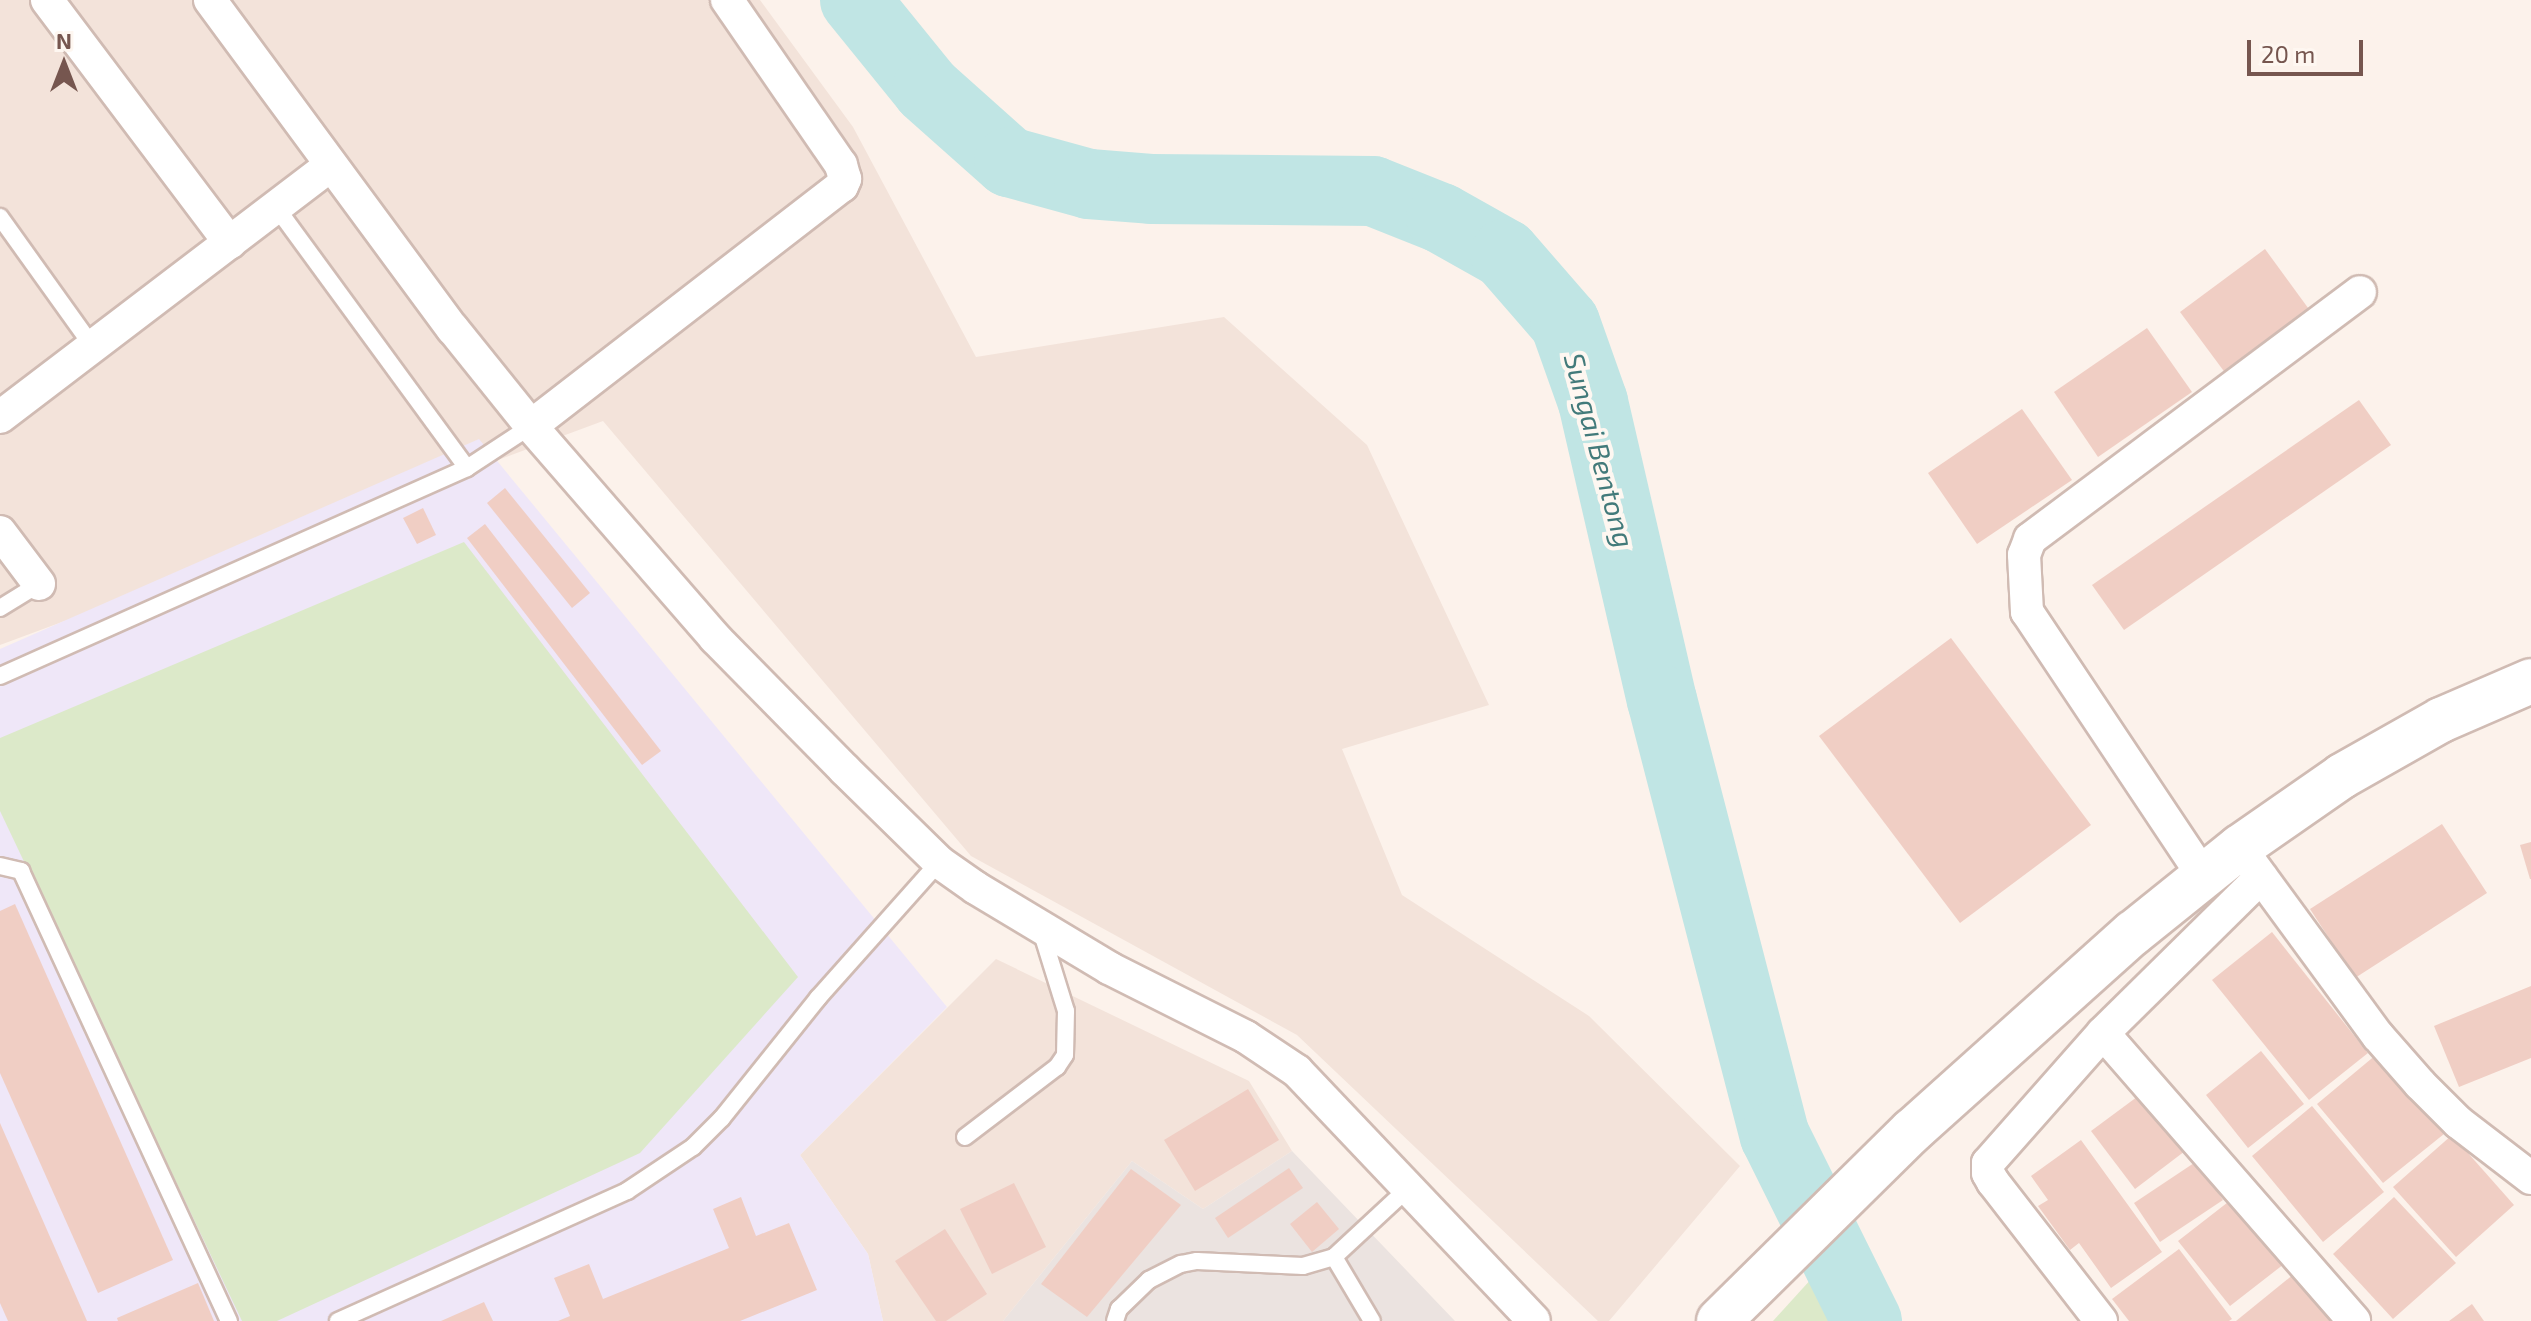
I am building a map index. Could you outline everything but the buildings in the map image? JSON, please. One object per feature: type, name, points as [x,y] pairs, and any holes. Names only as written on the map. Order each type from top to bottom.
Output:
[{"type":"street","points":[[47,0],[230,243]]},
{"type":"street","points":[[210,0],[453,329],[531,426],[715,638],[939,862],[1041,930],[1272,1053],[1327,1102],[1406,1190],[1534,1321]]},
{"type":"street","points":[[531,426],[842,186],[845,179],[841,165],[727,0]]},
{"type":"street","points":[[0,417],[331,165]]},
{"type":"street","points":[[2204,877],[2027,612],[2024,555],[2030,539],[2360,292]]},
{"type":"street","points":[[0,532],[39,584]]},
{"type":"street","points":[[2101,1321],[1993,1182],[1988,1168],[1992,1154],[2103,1033],[2250,862],[2342,776],[2441,720],[2531,681]]},
{"type":"street","points":[[1724,1315],[1912,1131],[2133,933],[2204,877],[2250,862]]},
{"type":"street","points":[[2250,862],[2378,1036],[2420,1084],[2458,1122],[2531,1178]]},
{"type":"street","points":[[2103,1033],[2354,1321]]},
{"type":"lane","points":[[276,207],[467,468]]},
{"type":"lane","points":[[0,217],[93,347]]},
{"type":"lane","points":[[0,676],[467,468],[531,426]]},
{"type":"lane","points":[[0,608],[39,584]]},
{"type":"lane","points":[[338,1321],[627,1191],[693,1147],[722,1118],[818,998],[939,862]]},
{"type":"lane","points":[[0,866],[21,871],[229,1321]]},
{"type":"lane","points":[[965,1137],[1057,1067],[1065,1055],[1066,1011],[1041,930]]},
{"type":"lane","points":[[1115,1321],[1119,1309],[1149,1280],[1181,1264],[1197,1261],[1303,1266],[1334,1257],[1406,1190]]},
{"type":"lane","points":[[1334,1257],[1372,1321]]},
{"type":"shaded area","points":[[0,0],[760,0],[853,127],[976,357],[1224,317],[1367,445],[1489,705],[1342,749],[1402,895],[1589,1016],[1740,1166],[1609,1321],[1598,1321],[1297,1035],[971,856],[603,421],[0,645]]},
{"type":"shaded area","points":[[479,439],[947,1007],[800,1155],[868,1254],[883,1321],[0,1321],[0,649]]},
{"type":"shaded area","points":[[996,959],[1249,1081],[1292,1151],[1203,1209],[1132,1161],[1003,1321],[883,1321],[868,1254],[800,1155]]},
{"type":"shaded area","points":[[1292,1151],[1455,1321],[1003,1321],[1132,1161],[1203,1209]]},
{"type":"green space","points":[[464,542],[798,977],[640,1153],[277,1321],[242,1321],[0,811],[0,738]]},
{"type":"green space","points":[[1813,1277],[1844,1321],[1773,1321]]},
{"type":"waterway","name":"Sungai Bentong","points":[[855,0],[927,89],[1009,162],[1089,184],[1151,189],[1373,191],[1441,218],[1505,254],[1565,323],[1593,402],[1662,700],[1775,1136],[1867,1321]]}]
